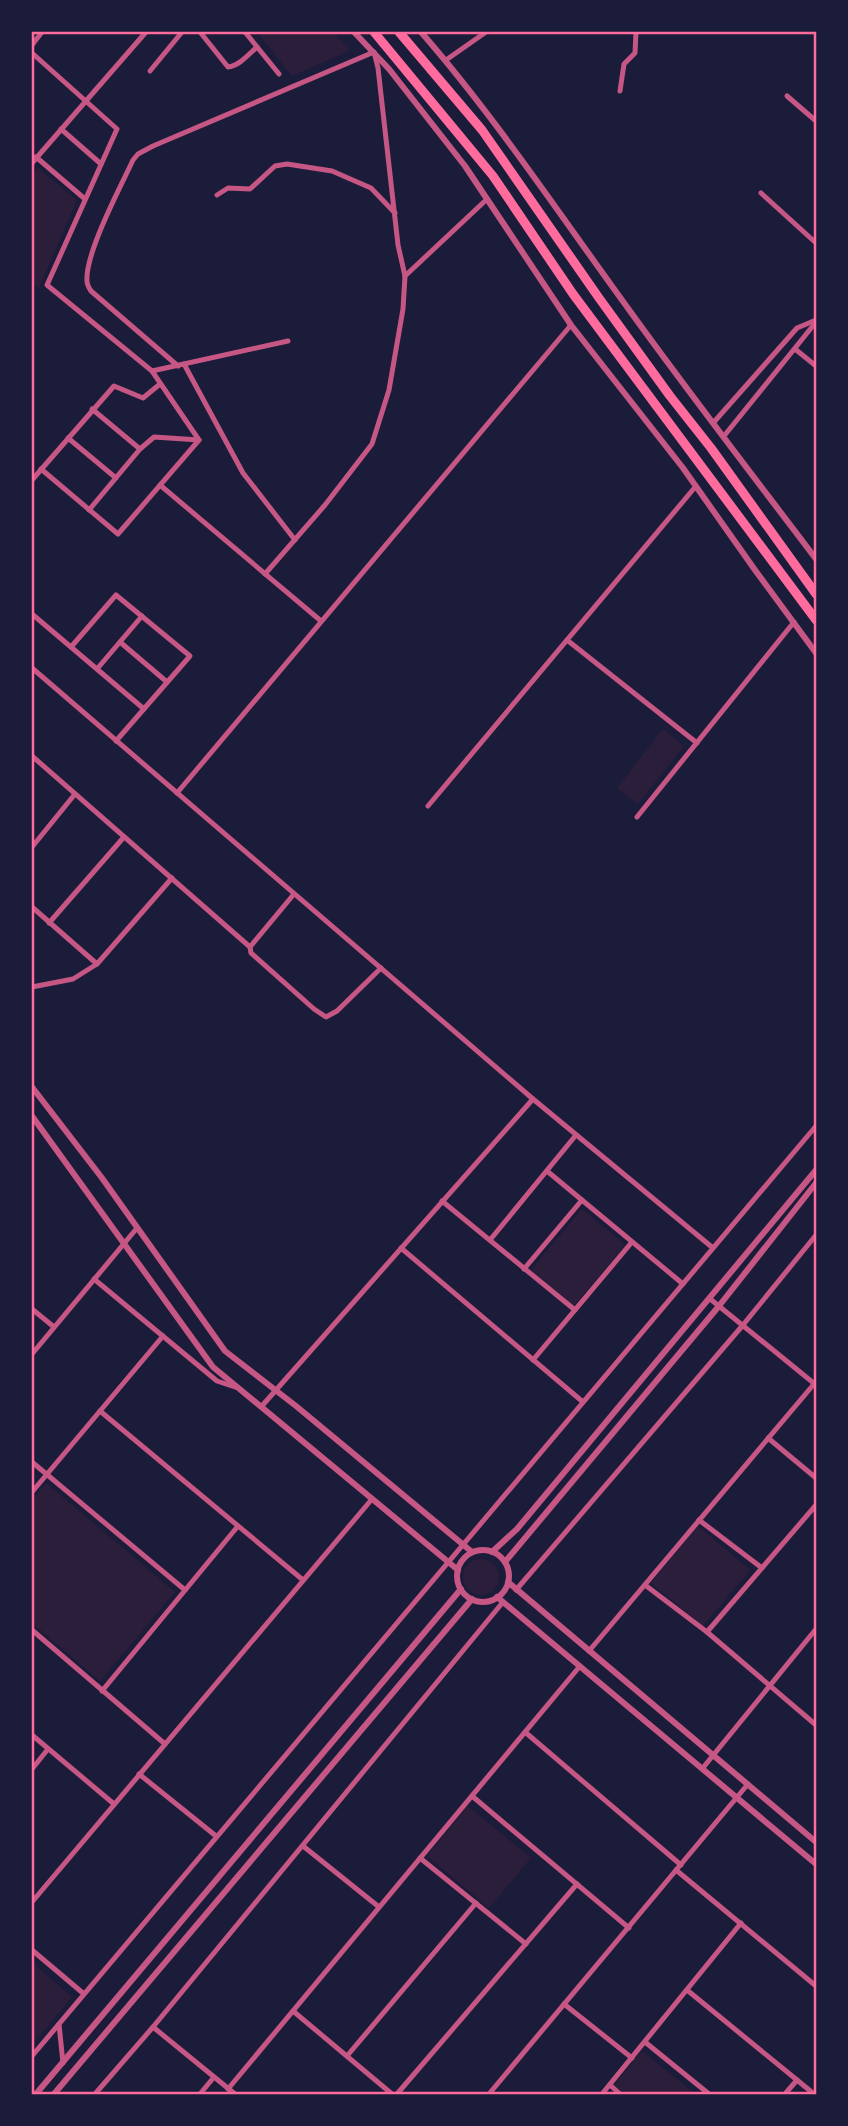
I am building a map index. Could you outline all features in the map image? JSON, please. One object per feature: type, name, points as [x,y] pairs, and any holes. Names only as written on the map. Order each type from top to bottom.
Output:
[{"type":"highway","points":[[374,32],[493,176],[573,294],[817,620]]},
{"type":"highway","points":[[399,32],[482,130],[622,331],[817,594]]},
{"type":"street","points":[[32,45],[42,32]]},
{"type":"street","points":[[85,199],[34,160],[146,32]]},
{"type":"street","points":[[150,71],[182,32]]},
{"type":"street","points":[[200,32],[228,66],[232,67],[257,47]]},
{"type":"street","points":[[245,32],[279,74]]},
{"type":"street","points":[[354,32],[389,69],[465,166],[571,325],[696,486],[817,653]]},
{"type":"street","points":[[421,32],[446,60],[622,301],[817,559]]},
{"type":"street","points":[[446,60],[486,32]]},
{"type":"street","points":[[620,91],[624,64],[635,52],[636,32]]},
{"type":"street","points":[[265,574],[361,461],[372,444],[388,390],[403,309],[405,276],[398,245],[378,68],[373,52]]},
{"type":"street","points":[[295,540],[243,472],[181,365],[91,291],[87,282],[90,260],[110,208],[138,154],[373,52]]},
{"type":"street","points":[[32,53],[117,130],[47,285],[152,372],[199,440]]},
{"type":"street","points":[[787,96],[817,121]]},
{"type":"street","points":[[61,129],[101,164]]},
{"type":"street","points":[[217,195],[228,188],[250,189],[275,166],[287,164],[332,171],[372,188],[395,213]]},
{"type":"street","points":[[761,193],[817,243]]},
{"type":"street","points":[[405,276],[486,200]]},
{"type":"street","points":[[714,422],[797,328],[817,321]]},
{"type":"street","points":[[724,436],[817,321]]},
{"type":"street","points":[[177,793],[571,325]]},
{"type":"street","points":[[152,372],[288,341]]},
{"type":"street","points":[[795,349],[817,366]]},
{"type":"street","points":[[32,480],[114,386],[143,398],[160,384]]},
{"type":"street","points":[[92,409],[140,449]]},
{"type":"street","points":[[89,510],[140,449],[154,437],[199,440]]},
{"type":"street","points":[[68,438],[116,478]]},
{"type":"street","points":[[41,469],[118,534],[199,440]]},
{"type":"street","points":[[160,485],[321,621]]},
{"type":"street","points":[[428,806],[696,486]]},
{"type":"street","points":[[71,647],[116,595],[190,656],[116,741]]},
{"type":"street","points":[[32,614],[144,709]]},
{"type":"street","points":[[97,669],[142,615]]},
{"type":"street","points":[[637,817],[794,622]]},
{"type":"street","points":[[567,640],[697,743]]},
{"type":"street","points":[[120,642],[167,682]]},
{"type":"street","points":[[32,668],[533,1099],[713,1248]]},
{"type":"street","points":[[32,756],[326,1017],[337,1011],[380,968]]},
{"type":"street","points":[[32,847],[75,794]]},
{"type":"street","points":[[49,923],[124,836]]},
{"type":"street","points":[[32,987],[74,979],[97,964],[172,878]]},
{"type":"street","points":[[250,947],[294,894]]},
{"type":"street","points":[[32,907],[97,964]]},
{"type":"street","points":[[32,1087],[102,1178],[225,1351],[472,1552]]},
{"type":"street","points":[[261,1407],[533,1099]]},
{"type":"street","points":[[32,1116],[213,1367],[458,1570]]},
{"type":"street","points":[[32,2056],[817,1126]]},
{"type":"street","points":[[490,1240],[576,1135]]},
{"type":"street","points":[[492,1552],[517,1528],[817,1170]]},
{"type":"street","points":[[547,1171],[683,1284]]},
{"type":"street","points":[[505,1562],[817,1184]]},
{"type":"street","points":[[524,1269],[582,1200]]},
{"type":"street","points":[[442,1201],[575,1310]]},
{"type":"street","points":[[32,1354],[137,1228]]},
{"type":"street","points":[[516,1590],[817,1236]]},
{"type":"street","points":[[533,1360],[632,1242]]},
{"type":"street","points":[[401,1248],[583,1402]]},
{"type":"street","points":[[94,1279],[217,1381],[237,1388]]},
{"type":"street","points":[[589,1651],[815,1385],[709,1298]]},
{"type":"street","points":[[32,1309],[54,1327]]},
{"type":"street","points":[[32,1492],[163,1336]]},
{"type":"street","points":[[100,1411],[303,1580]]},
{"type":"street","points":[[768,1438],[817,1478]]},
{"type":"street","points":[[32,1462],[185,1590]]},
{"type":"street","points":[[32,1902],[372,1499]]},
{"type":"street","points":[[707,1633],[817,1505]]},
{"type":"street","points":[[699,1520],[762,1568]]},
{"type":"street","points":[[102,1690],[237,1526]]},
{"type":"street","points":[[95,2095],[303,1846],[500,1600],[509,1575],[505,1562],[500,1556],[486,1550],[472,1552],[458,1570],[458,1583],[472,1599],[500,1600],[817,1864]]},
{"type":"street","points":[[508,1581],[817,1842]]},
{"type":"street","points":[[645,1585],[817,1725]]},
{"type":"street","points":[[36,2095],[461,1589]]},
{"type":"street","points":[[54,2095],[472,1599]]},
{"type":"street","points":[[702,1769],[817,1629]]},
{"type":"street","points":[[32,1630],[165,1744]]},
{"type":"street","points":[[809,1638],[817,1644]]},
{"type":"street","points":[[228,2089],[580,1666]]},
{"type":"street","points":[[525,1732],[741,1923],[817,1986]]},
{"type":"street","points":[[32,1735],[114,1804]]},
{"type":"street","points":[[32,1769],[48,1749]]},
{"type":"street","points":[[139,1774],[216,1836]]},
{"type":"street","points":[[489,2095],[748,1784]]},
{"type":"street","points":[[472,1796],[629,1928]]},
{"type":"street","points":[[303,1846],[379,1907]]},
{"type":"street","points":[[420,1858],[526,1944]]},
{"type":"street","points":[[293,2011],[395,2095],[577,1884]]},
{"type":"street","points":[[347,2056],[476,1903]]},
{"type":"street","points":[[602,2095],[741,1923]]},
{"type":"street","points":[[32,1950],[84,1994]]},
{"type":"street","points":[[687,1990],[814,2095]]},
{"type":"street","points":[[564,2004],[632,2058]]},
{"type":"street","points":[[59,2024],[63,2063]]},
{"type":"street","points":[[153,2027],[234,2095]]},
{"type":"street","points":[[645,2042],[709,2095]]},
{"type":"street","points":[[200,2095],[214,2077]]},
{"type":"street","points":[[785,2095],[797,2080]]},
{"type":"street","points":[[610,2085],[620,2095]]},
{"type":"shaded area","points":[[257,32],[332,32],[351,50],[292,76]]},
{"type":"shaded area","points":[[38,168],[77,200],[39,288],[32,283],[32,176]]},
{"type":"shaded area","points":[[663,729],[684,746],[638,804],[617,788]]},
{"type":"shaded area","points":[[582,1209],[625,1245],[574,1306],[531,1270]]},
{"type":"shaded area","points":[[46,1483],[175,1592],[100,1681],[32,1623],[32,1500]]},
{"type":"shaded area","points":[[698,1526],[750,1570],[703,1626],[651,1583]]},
{"type":"shaded area","points":[[481,1559],[494,1564],[499,1577],[494,1590],[481,1595],[468,1590],[463,1577],[468,1564]]},
{"type":"shaded area","points":[[468,1806],[531,1858],[489,1908],[427,1856]]},
{"type":"shaded area","points":[[32,1963],[72,1997],[32,2045]]},
{"type":"shaded area","points":[[642,2051],[695,2094],[625,2094],[614,2085]]}]
